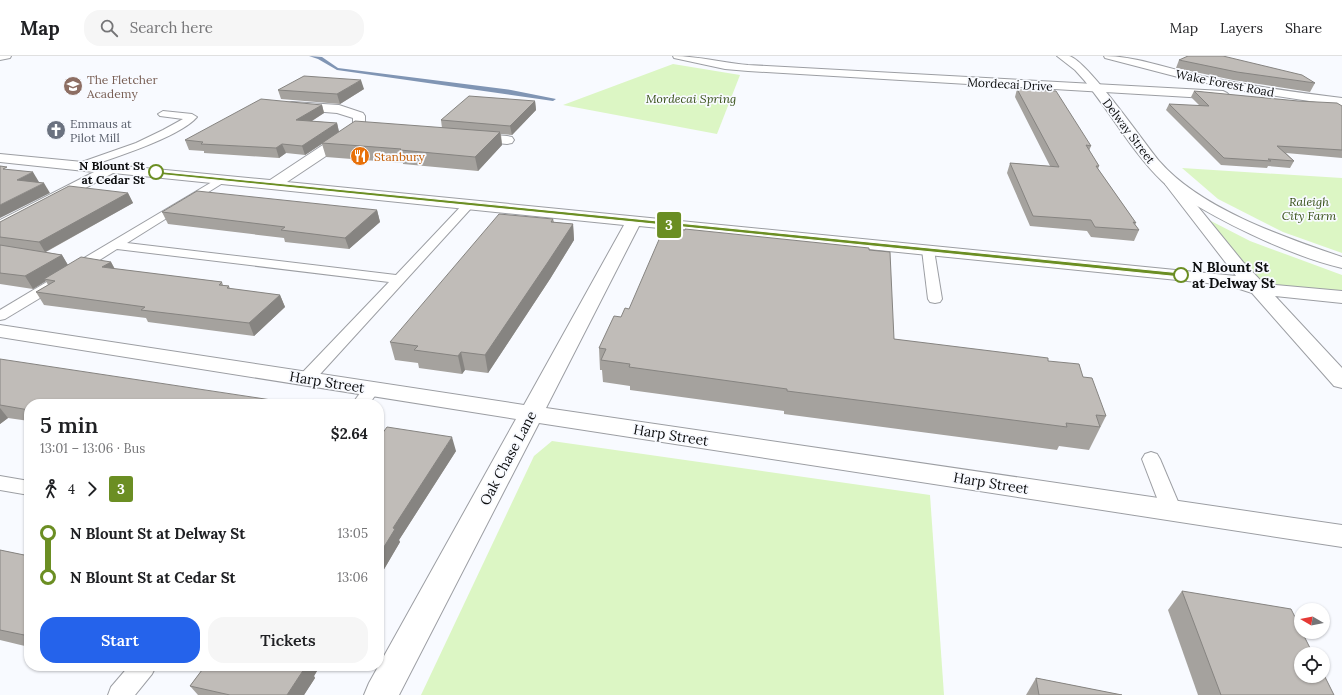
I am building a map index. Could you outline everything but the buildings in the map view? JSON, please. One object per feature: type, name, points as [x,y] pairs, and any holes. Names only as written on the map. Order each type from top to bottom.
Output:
[{"type":"street","points":[[0,57],[6,56]]},
{"type":"street","name":"Mordecai Drive","points":[[678,56],[725,66],[1096,88],[1174,91],[1294,102],[1342,103]]},
{"type":"street","points":[[725,66],[737,56]]},
{"type":"street","points":[[1062,56],[1079,68],[1090,79],[1096,88]]},
{"type":"street","name":"Wake Forest Road","points":[[1109,56],[1178,74],[1244,88],[1342,103]]},
{"type":"street","name":"Delway Street","points":[[1096,88],[1236,264],[1257,289],[1342,381]]},
{"type":"street","points":[[274,184],[324,152],[359,126],[359,116],[339,109],[278,104]]},
{"type":"street","points":[[357,128],[373,129]]},
{"type":"street","points":[[460,136],[507,140]]},
{"type":"street","points":[[0,158],[83,165],[1229,280],[1257,289],[1342,297]]},
{"type":"street","points":[[0,227],[112,168]]},
{"type":"street","points":[[1167,179],[1218,212],[1261,233],[1342,263]]},
{"type":"street","name":"Oak Chase Lane","points":[[381,695],[634,221]]},
{"type":"street","name":"Harp Street","points":[[0,331],[306,379],[366,397],[532,414],[1342,536]]},
{"type":"lane","points":[[83,165],[142,143],[180,126],[192,117],[162,114]]},
{"type":"lane","points":[[0,316],[222,179]]},
{"type":"lane","points":[[306,379],[469,204]]},
{"type":"lane","points":[[115,245],[399,279]]},
{"type":"lane","points":[[928,250],[935,300]]},
{"type":"lane","points":[[1152,459],[1172,511]]},
{"type":"lane","points":[[0,484],[24,487]]},
{"type":"lane","points":[[120,695],[140,671]]},
{"type":"green space","name":"Mordecai Spring","points":[[673,64],[740,75],[717,134],[563,105]]},
{"type":"green space","name":"Raleigh City Farm","points":[[1182,168],[1342,178],[1342,253],[1283,232],[1218,199]]},
{"type":"green space","points":[[1211,221],[1250,241],[1342,275],[1342,294],[1292,289],[1256,279],[1248,273],[1232,254],[1208,222]]},
{"type":"green space","points":[[552,441],[930,495],[944,695],[421,695],[534,456]]},
{"type":"waterway","points":[[311,56],[320,58],[337,69],[553,99]]},
{"type":"bus line","name":"3","points":[[156,172],[412,199],[1181,275]]},
{"type":"place","name":"The Fletcher Academy","points":[[73,86]]},
{"type":"place","name":"Emmaus at Pilot Mill","points":[[56,130]]},
{"type":"place","name":"Stanbury","points":[[360,156]]},
{"type":"place","name":"N Blount St at Cedar St","points":[[156,172]]},
{"type":"place","name":"N Blount St at Delway St","points":[[1181,275]]}]
